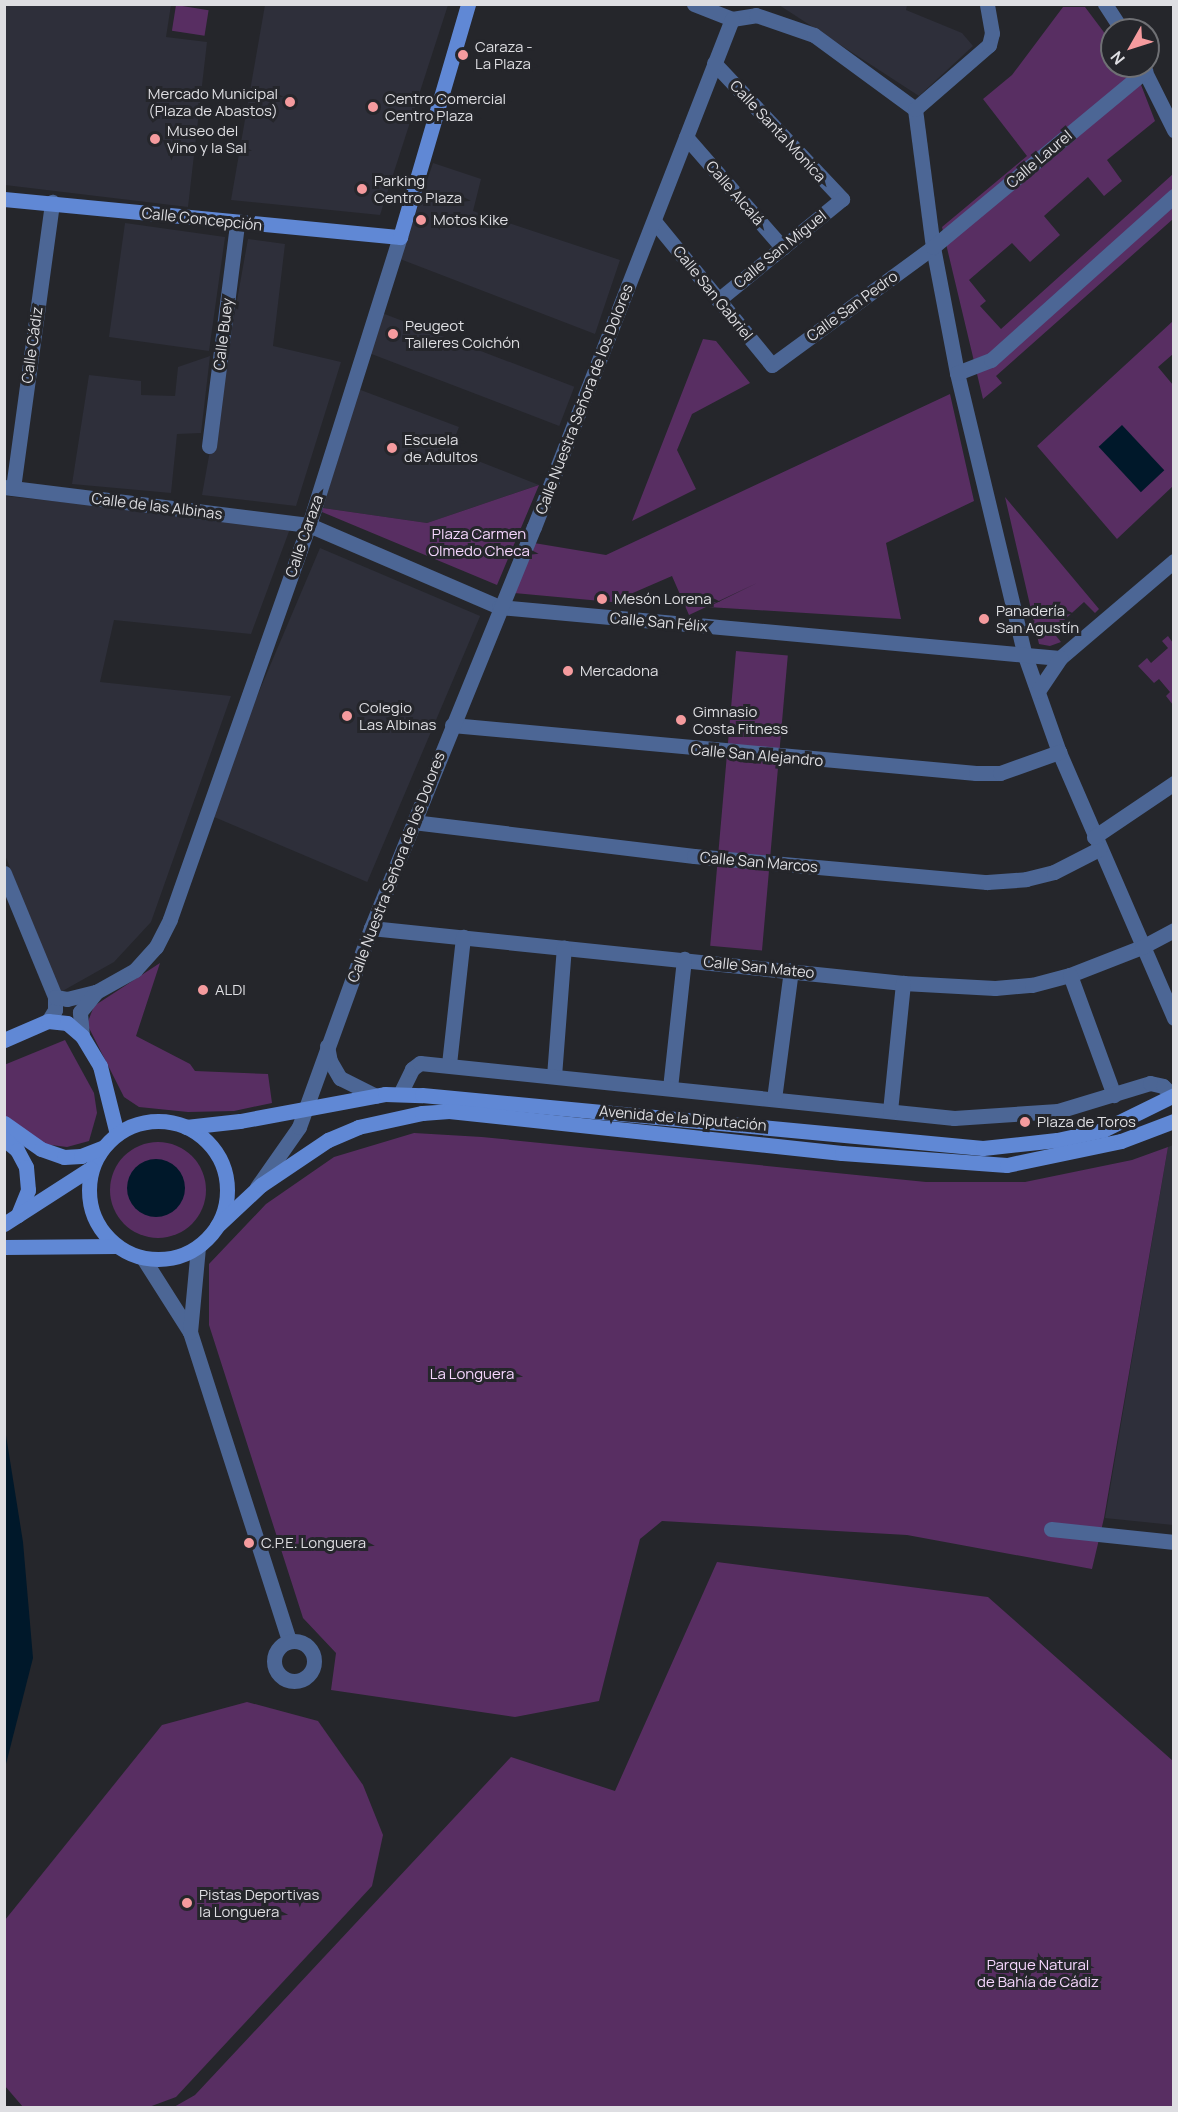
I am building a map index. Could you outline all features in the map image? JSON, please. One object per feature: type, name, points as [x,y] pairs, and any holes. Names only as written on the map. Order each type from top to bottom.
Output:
[{"type":"main road","name":"Calle Caraza","points":[[400,237],[468,4]]},
{"type":"main road","name":"Calle Concepción","points":[[4,199],[400,237]]},
{"type":"main road","points":[[4,1040],[48,1021],[67,1023],[82,1036],[100,1066],[117,1134]]},
{"type":"main road","name":"Avenida de la Diputación","points":[[186,1127],[400,1094],[983,1148],[1058,1140],[1103,1130],[1173,1096]]},
{"type":"main road","name":"Avenida de la Diputación","points":[[218,1226],[254,1191],[328,1140],[357,1127],[422,1113],[449,1111],[842,1153],[1007,1165],[1121,1141],[1173,1121]]},
{"type":"main road","points":[[158,1121],[186,1127],[209,1144],[224,1169],[226,1198],[218,1226],[198,1247],[172,1258],[143,1258],[116,1246],[101,1231],[92,1211],[88,1190],[91,1168],[102,1148],[117,1134],[158,1121]]},
{"type":"main road","points":[[4,1124],[41,1149],[64,1157],[81,1156],[102,1148]]},
{"type":"main road","points":[[4,1139],[17,1150],[26,1167],[28,1190],[18,1215]]},
{"type":"main road","points":[[4,1224],[91,1168]]},
{"type":"main road","points":[[4,1247],[116,1246]]},
{"type":"street","points":[[694,4],[732,19],[756,15],[814,35],[915,109],[933,247],[957,373],[1025,656],[1059,752],[1096,843],[1173,1017]]},
{"type":"street","points":[[915,109],[989,45],[992,33],[987,4]]},
{"type":"street","points":[[1106,5],[1114,18]]},
{"type":"street","name":"Calle Nuestra Señora de los Dolores","points":[[254,1191],[291,1142],[305,1108],[371,928],[654,221],[732,19]]},
{"type":"street","name":"Calle Santa Monica","points":[[714,63],[842,199]]},
{"type":"street","name":"Calle Laurel","points":[[933,247],[1132,78]]},
{"type":"street","points":[[1147,78],[1173,130]]},
{"type":"street","name":"Calle Alcalá","points":[[687,137],[783,248]]},
{"type":"street","points":[[957,373],[991,360],[1173,196]]},
{"type":"street","name":"Calle San Miguel","points":[[718,300],[842,199]]},
{"type":"street","name":"Calle Cádiz","points":[[9,488],[52,202]]},
{"type":"street","name":"Calle San Gabriel","points":[[654,221],[772,365]]},
{"type":"street","name":"Calle Buey","points":[[209,446],[237,223]]},
{"type":"street","name":"Calle Caraza","points":[[55,997],[67,999],[96,992],[135,970],[156,947],[170,919],[309,525],[400,237]]},
{"type":"street","name":"Calle San Pedro","points":[[772,365],[933,247]]},
{"type":"street","name":"Calle de las Albinas","points":[[9,488],[309,525]]},
{"type":"street","name":"Calle San Félix","points":[[309,525],[499,607],[1060,658]]},
{"type":"street","points":[[1038,691],[1060,658],[1173,561]]},
{"type":"street","name":"Calle San Alejandro","points":[[452,725],[976,773],[1000,773],[1059,752]]},
{"type":"street","name":"Calle San Marcos","points":[[413,822],[705,857],[987,882],[1054,872],[1096,843],[1173,783]]},
{"type":"street","points":[[6,884],[55,997],[55,1010],[48,1021]]},
{"type":"street","name":"Calle San Mateo","points":[[371,928],[903,982],[995,988],[1032,985],[1070,975],[1142,947],[1173,930]]},
{"type":"street","points":[[449,1064],[463,937]]},
{"type":"street","points":[[554,1076],[564,947]]},
{"type":"street","points":[[669,1088],[684,959]]},
{"type":"street","points":[[774,1099],[790,970]]},
{"type":"street","points":[[1070,975],[1114,1095]]},
{"type":"street","points":[[890,1111],[903,982]]},
{"type":"street","points":[[82,1036],[80,1012],[96,992]]},
{"type":"street","points":[[327,1046],[330,1061],[340,1078],[354,1088],[376,1096]]},
{"type":"street","points":[[400,1094],[416,1065],[449,1064],[954,1118],[1058,1111],[1150,1083],[1163,1086],[1173,1096]]},
{"type":"street","points":[[190,1332],[198,1247]]},
{"type":"street","points":[[143,1258],[190,1332],[289,1641]]},
{"type":"street","points":[[1051,1528],[1173,1542]]},
{"type":"shaded area","points":[[5,4],[171,5],[166,37],[207,42],[188,207],[5,185]]},
{"type":"shaded area","points":[[265,5],[448,5],[380,215],[231,200]]},
{"type":"shaded area","points":[[779,5],[907,5],[906,10],[962,33],[973,46],[919,96]]},
{"type":"shaded area","points":[[433,163],[481,179],[473,211],[620,260],[595,334],[400,259]]},
{"type":"shaded area","points":[[125,223],[225,237],[209,351],[109,337]]},
{"type":"shaded area","points":[[248,239],[285,244],[273,346],[341,362],[296,506],[202,495]]},
{"type":"shaded area","points":[[382,313],[574,387],[559,426],[367,352]]},
{"type":"shaded area","points":[[210,356],[201,433],[177,434],[171,493],[72,484],[89,375],[141,381],[141,395],[175,396],[178,367]]},
{"type":"shaded area","name":"Escuela de Adultos","points":[[358,389],[459,427],[450,450],[539,485],[427,523],[323,508]]},
{"type":"shaded area","points":[[5,496],[291,526],[251,634],[114,620],[100,682],[231,696],[151,922],[114,962],[59,993],[5,855]]},
{"type":"shaded area","name":"Colegio Las Albinas","points":[[320,548],[480,616],[367,882],[207,814]]},
{"type":"shaded area","points":[[1173,1145],[1173,1525],[1105,1518],[1168,1147]]},
{"type":"green space","points":[[176,5],[209,10],[205,36],[172,31]]},
{"type":"green space","points":[[1063,7],[1085,7],[1100,27],[1100,78],[1138,78],[1155,121],[1107,160],[1122,181],[1104,196],[1088,177],[1044,216],[1060,235],[1030,262],[1012,243],[969,280],[986,301],[980,306],[1001,329],[1173,174],[1173,219],[996,376],[1002,383],[983,399],[942,227],[1027,156],[983,99],[1012,75]]},
{"type":"green space","points":[[1173,321],[1173,354],[1158,367],[1173,385],[1173,486],[1117,539],[1037,446]]},
{"type":"green space","points":[[703,339],[716,341],[750,383],[692,414],[677,450],[696,489],[632,521]]},
{"type":"green space","points":[[950,394],[974,501],[886,543],[901,619],[708,607],[757,583],[689,615],[672,576],[612,602],[514,593],[534,543],[606,555]]},
{"type":"green space","name":"Plaza Carmen Olmedo Checa","points":[[539,485],[497,585],[322,512],[323,508],[427,523]]},
{"type":"green space","points":[[1005,497],[1099,609],[1095,613],[1084,602],[1052,631],[1061,642],[1050,646],[1039,644]]},
{"type":"green space","points":[[1168,636],[1173,643],[1173,705],[1166,696],[1170,692],[1159,679],[1154,683],[1138,666],[1147,658],[1151,663],[1168,648],[1162,641]]},
{"type":"green space","points":[[736,651],[788,656],[762,950],[710,946]]},
{"type":"green space","points":[[160,963],[136,1036],[190,1064],[195,1071],[268,1074],[272,1103],[234,1111],[188,1112],[139,1107],[124,1097],[87,1024],[94,1006]]},
{"type":"green space","points":[[65,1040],[94,1093],[97,1113],[89,1141],[67,1147],[43,1144],[4,1115],[4,1065]]},
{"type":"green space","name":"La Longuera","points":[[414,1133],[482,1137],[926,1182],[1025,1182],[1132,1160],[1168,1147],[1104,1518],[1092,1569],[907,1535],[662,1521],[640,1539],[599,1701],[515,1717],[331,1690],[336,1653],[303,1618],[209,1325],[209,1264],[266,1204],[334,1157]]},
{"type":"green space","points":[[158,1142],[176,1146],[192,1156],[202,1172],[206,1190],[202,1208],[192,1224],[176,1234],[158,1238],[140,1234],[124,1224],[114,1208],[110,1190],[114,1172],[124,1156],[140,1146]]},
{"type":"green space","name":"Parque Natural de Bahía de Cádiz","points":[[717,1562],[988,1597],[1173,1761],[1173,2107],[174,2107],[195,2095],[511,1757],[615,1791]]},
{"type":"green space","name":"Pistas Deportivas la Longuera","points":[[247,1702],[318,1721],[363,1785],[383,1835],[372,1886],[176,2097],[149,2107],[23,2107],[5,2086],[5,1920],[162,1725]]},
{"type":"water","points":[[1122,425],[1164,470],[1141,492],[1099,447]]},
{"type":"water","points":[[150,1159],[162,1159],[177,1167],[185,1182],[185,1194],[177,1209],[162,1217],[150,1217],[135,1209],[127,1194],[127,1182],[135,1167]]},
{"type":"water","points":[[5,1429],[23,1542],[33,1658],[5,1768]]},
{"type":"place","name":"Caraza - La Plaza","points":[[463,55]]},
{"type":"place","name":"Mercado Municipal (Plaza de Abastos)","points":[[290,102]]},
{"type":"place","name":"Centro Comercial Centro Plaza","points":[[373,107]]},
{"type":"place","name":"Museo del Vino y la Sal","points":[[155,139]]},
{"type":"place","name":"Parking Centro Plaza","points":[[362,189]]},
{"type":"place","name":"Motos Kike","points":[[421,220]]},
{"type":"place","name":"Peugeot Talleres Colchón","points":[[393,334]]},
{"type":"place","name":"Escuela de Adultos","points":[[392,448]]},
{"type":"place","name":"Mesón Lorena","points":[[602,599]]},
{"type":"place","name":"Panadería San Agustín","points":[[984,619]]},
{"type":"place","name":"Mercadona","points":[[568,671]]},
{"type":"place","name":"Colegio Las Albinas","points":[[347,716]]},
{"type":"place","name":"Gimnasio Costa Fitness","points":[[681,720]]},
{"type":"place","name":"ALDI","points":[[203,990]]},
{"type":"place","name":"Plaza de Toros","points":[[1025,1122]]},
{"type":"place","name":"C.P.E. Longuera","points":[[249,1543]]},
{"type":"place","name":"Pistas Deportivas la Longuera","points":[[187,1903]]}]
